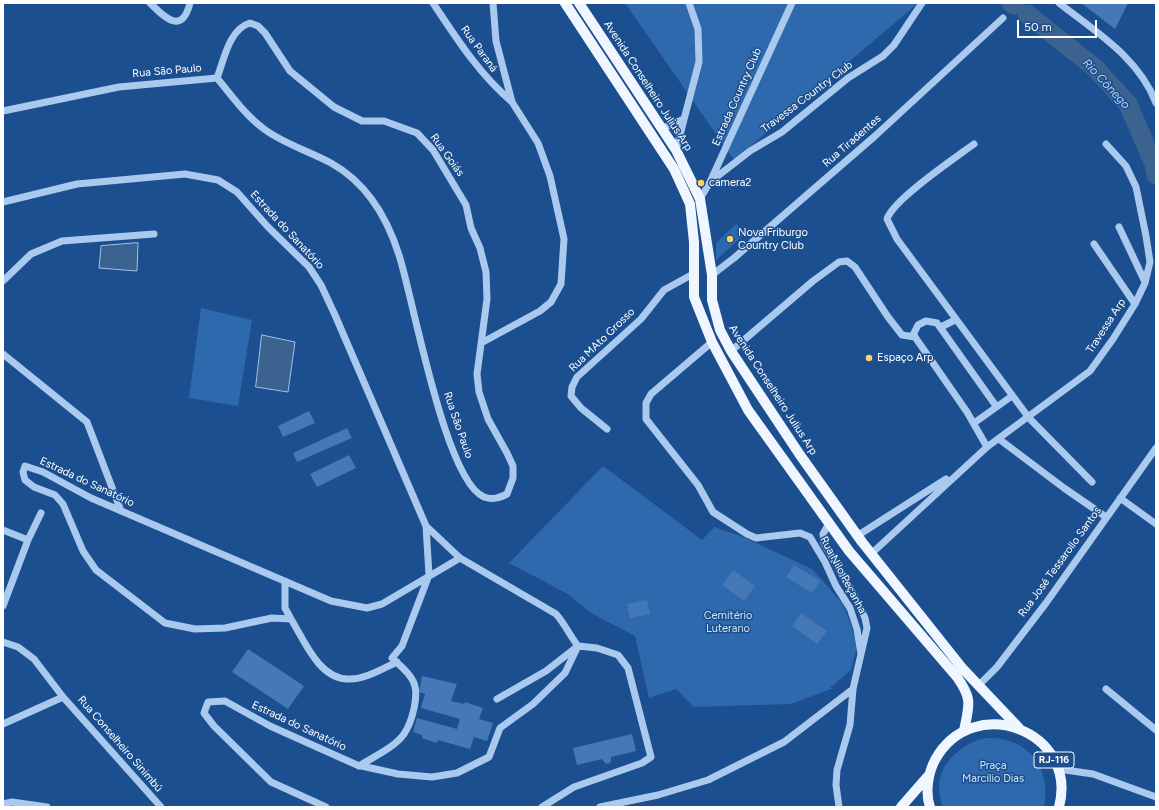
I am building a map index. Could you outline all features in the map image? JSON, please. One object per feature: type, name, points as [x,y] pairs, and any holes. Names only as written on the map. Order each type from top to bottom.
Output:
[{"type":"main road","points":[[565,3],[674,169],[683,188],[690,204],[692,223],[694,298],[712,342],[748,410],[828,525],[860,566],[957,677],[967,692],[968,706],[964,731]]},
{"type":"main road","name":"Avenida Conselheiro Julius Arp","points":[[579,3],[660,128],[676,150],[700,199],[712,275],[712,300],[720,330],[731,351],[800,455],[857,536],[963,669],[1019,728]]},
{"type":"main road","name":"RJ-116","points":[[930,807],[928,794],[929,775],[932,764],[944,746],[964,731],[978,726],[1005,724],[1019,728],[1032,735],[1043,744],[1052,756],[1058,768],[1061,784],[1059,807]]},
{"type":"main road","name":"RJ-116","points":[[901,807],[929,775]]},
{"type":"street","points":[[150,3],[167,20],[173,22],[186,15],[190,3]]},
{"type":"street","name":"Rua Paraná","points":[[433,3],[475,66],[494,87],[512,102]]},
{"type":"street","points":[[482,342],[540,311],[551,302],[561,284],[564,239],[550,176],[538,143],[512,102],[496,40],[493,3]]},
{"type":"street","points":[[676,150],[699,62],[698,29],[689,3]]},
{"type":"street","name":"Estrada Country Club","points":[[700,199],[710,182],[792,3]]},
{"type":"street","name":"Travessa Country Club","points":[[710,182],[750,150],[782,132],[848,78],[883,56],[894,45],[922,3]]},
{"type":"street","points":[[1059,3],[1127,56],[1150,88],[1156,103]]},
{"type":"street","name":"Rua Tiradentes","points":[[712,275],[734,258],[875,136],[1003,18]]},
{"type":"street","name":"Rua Goiás","points":[[217,78],[226,52],[236,32],[240,27],[250,23],[258,26],[265,33],[290,71],[334,107],[362,121],[384,121],[417,133],[433,150],[466,205],[472,228],[480,248],[486,272],[487,299],[482,342]]},
{"type":"street","name":"Rua São Paulo","points":[[3,111],[119,87],[217,78],[250,118],[265,129],[332,164],[356,182],[371,196],[386,219],[399,255],[428,372],[448,436],[460,466],[470,483],[484,497],[496,499],[507,494],[511,487],[513,466],[508,453],[488,419],[479,392],[477,374],[482,342]]},
{"type":"street","points":[[660,128],[684,119]]},
{"type":"street","points":[[974,144],[930,176],[893,208],[887,220],[897,239],[955,320],[1029,418],[1092,482]]},
{"type":"street","name":"Travessa Arp","points":[[871,554],[987,447],[1029,418],[1090,371],[1113,340],[1135,304],[1145,283],[1150,262],[1136,187],[1126,166],[1106,144]]},
{"type":"street","name":"Estrada do Sanatório","points":[[3,202],[77,184],[185,174],[218,180],[237,192],[268,227],[309,266],[321,285],[373,400],[426,526],[429,575],[402,646],[392,658],[397,662]]},
{"type":"street","points":[[1119,227],[1145,283]]},
{"type":"street","points":[[3,281],[31,254],[62,241],[154,234]]},
{"type":"street","points":[[1094,244],[1135,304]]},
{"type":"street","points":[[731,351],[813,281],[839,262],[847,261],[855,267],[888,317],[902,335],[915,338]]},
{"type":"street","name":"Rua MAto Grosso","points":[[607,429],[581,408],[571,396],[572,387],[577,377],[641,320],[664,290],[693,274]]},
{"type":"street","points":[[941,327],[955,320]]},
{"type":"street","points":[[987,447],[974,423],[915,338],[916,328],[926,321],[933,321],[941,327],[996,406]]},
{"type":"street","name":"Rua Nilo Peçanha","points":[[712,342],[651,394],[646,403],[646,419],[698,485],[713,512],[747,534],[756,538],[800,533],[810,537],[825,562],[836,586],[850,608],[857,629],[861,654]]},
{"type":"street","points":[[3,354],[87,422],[121,511]]},
{"type":"street","points":[[974,423],[1012,396]]},
{"type":"street","points":[[999,439],[1064,488],[1106,517]]},
{"type":"street","name":"Rua José Tessarollo Santos","points":[[979,685],[997,667],[1046,603],[1156,448]]},
{"type":"street","name":"Estrada do Sanatório","points":[[291,619],[272,618],[225,628],[195,629],[165,623],[96,570],[83,551],[63,504],[55,495],[34,487],[25,480],[23,472],[25,466],[43,472],[90,498],[331,601],[367,608],[382,604],[460,558]]},
{"type":"street","name":"Travessa Arp","points":[[857,536],[962,469]]},
{"type":"street","points":[[1120,498],[1156,524]]},
{"type":"street","points":[[3,606],[28,540],[41,513]]},
{"type":"street","name":"Rua Nilo Peçanha","points":[[828,525],[823,534],[824,543],[854,595],[865,618],[867,628],[853,689],[850,725],[837,770],[836,785],[839,807]]},
{"type":"street","name":"Estrada do Sanatório","points":[[326,807],[271,782],[214,726],[204,713],[208,702],[225,701],[270,726],[359,766],[398,774],[432,777],[457,773],[489,757],[500,728],[532,704],[565,673],[578,646],[571,637],[566,626],[556,614],[460,558],[426,526]]},
{"type":"street","points":[[3,530],[28,540]]},
{"type":"street","points":[[285,581],[285,608],[312,655],[328,673],[348,680],[373,674],[397,662],[405,668],[414,682],[416,699],[412,715],[404,734],[386,750],[359,766]]},
{"type":"street","name":"Rua Conselheiro Sinimbú","points":[[3,642],[26,652],[161,807]]},
{"type":"street","points":[[497,699],[546,671],[578,646],[597,648],[618,655],[628,668],[651,757],[642,763],[574,787],[542,807]]},
{"type":"street","points":[[600,807],[658,794],[708,780],[784,742],[853,689]]},
{"type":"street","points":[[1106,689],[1156,730]]},
{"type":"street","points":[[3,724],[63,696]]},
{"type":"street","points":[[1058,768],[1093,774],[1156,797]]},
{"type":"street","points":[[3,804],[12,802],[46,807]]},
{"type":"green space","points":[[625,3],[918,3],[734,160]]},
{"type":"green space","name":"Nova Friburgo Country Club","points":[[736,224],[745,234],[716,260],[716,243]]},
{"type":"green space","points":[[201,308],[252,320],[238,406],[189,398]]},
{"type":"green space","name":"Cemitério Luterano","points":[[603,466],[702,540],[714,527],[743,537],[812,569],[843,604],[858,644],[851,670],[830,688],[834,688],[791,704],[694,707],[676,689],[649,698],[635,636],[591,613],[568,594],[509,563]]},
{"type":"green space","name":"Praça Marcílio Dias","points":[[985,738],[1013,742],[1024,748],[1033,756],[1040,767],[1044,779],[1044,807],[942,807],[939,790],[940,779],[947,762],[960,750]]},
{"type":"shaded area","points":[[138,243],[137,271],[99,268],[101,246]]},
{"type":"shaded area","points":[[262,335],[295,342],[288,392],[256,387]]},
{"type":"building","points":[[1081,3],[1128,3],[1115,29]]},
{"type":"building","points":[[309,411],[315,423],[283,437],[278,426]]},
{"type":"building","points":[[347,428],[352,438],[297,462],[293,453]]},
{"type":"building","points":[[349,455],[356,468],[317,487],[310,474]]},
{"type":"building","points":[[794,565],[820,581],[812,593],[786,577]]},
{"type":"building","points":[[733,570],[755,586],[744,601],[722,585]]},
{"type":"building","points":[[647,600],[650,614],[630,618],[627,604]]},
{"type":"building","points":[[801,613],[827,631],[817,644],[792,626]]},
{"type":"building","points":[[248,649],[304,686],[288,709],[232,672]]},
{"type":"building","points":[[422,676],[457,684],[451,701],[464,704],[465,702],[483,708],[479,719],[493,723],[487,741],[474,737],[470,749],[438,740],[437,743],[422,738],[422,735],[413,732],[417,718],[457,729],[460,719],[421,708],[425,694],[419,692]]},
{"type":"building","points":[[632,734],[636,751],[611,757],[611,762],[608,764],[602,759],[577,765],[573,748]]},
{"type":"waterway","name":"Rio Cônego","points":[[1027,14],[1094,67],[1128,104],[1154,164],[1156,175]]},
{"type":"place","name":"camera2","points":[[701,183]]},
{"type":"place","name":"Nova Friburgo Country Club","points":[[730,239]]},
{"type":"place","name":"Espaço Arp","points":[[869,358]]}]
